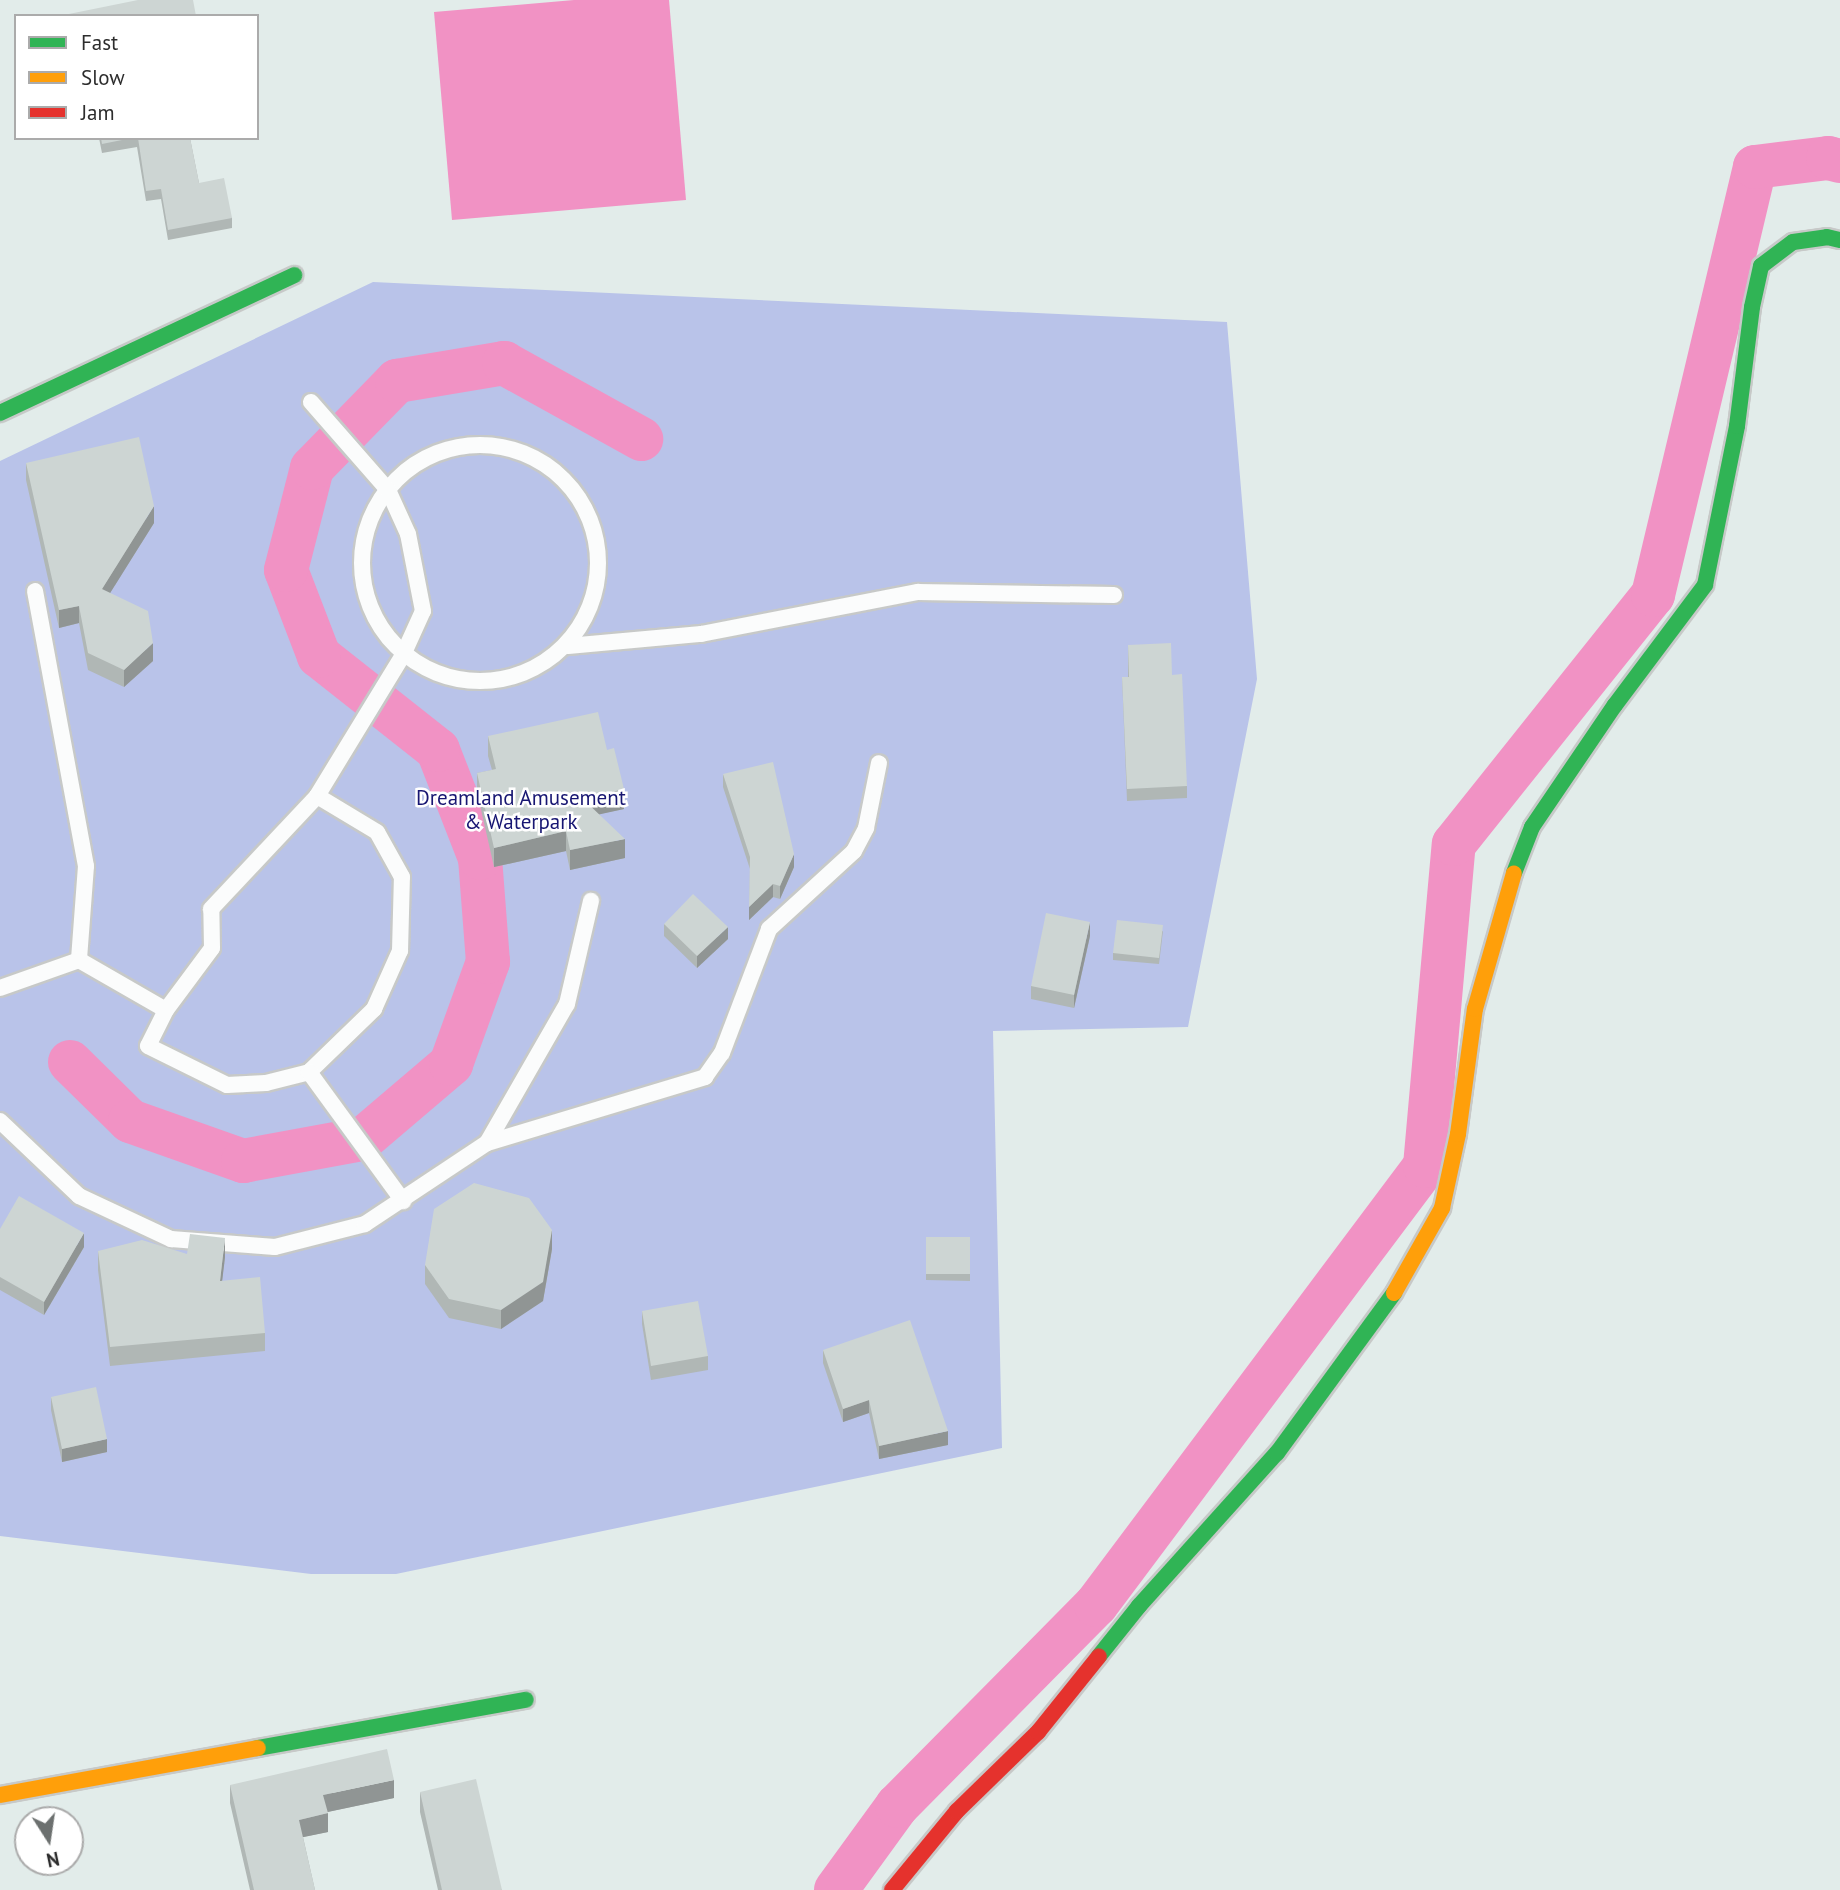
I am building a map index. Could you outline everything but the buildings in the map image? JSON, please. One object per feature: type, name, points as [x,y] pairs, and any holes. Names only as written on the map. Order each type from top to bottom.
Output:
[{"type":"street","points":[[892,1890],[957,1811],[1038,1732],[1139,1606],[1277,1453],[1395,1291],[1442,1208],[1458,1134],[1475,1009],[1506,894],[1532,827],[1615,705],[1705,585],[1737,426],[1752,307],[1761,266],[1793,242],[1827,237],[1840,240]]},
{"type":"street","points":[[0,413],[294,275]]},
{"type":"street","points":[[0,1794],[526,1700]]},
{"type":"lane","points":[[316,408],[388,490],[408,534],[424,611],[403,655],[317,796],[211,909],[212,948],[166,1010],[148,1046],[227,1085],[266,1083],[309,1072],[374,1009],[400,951],[402,877],[377,832],[317,796]]},
{"type":"lane","points":[[471,444],[506,447],[537,461],[561,478],[586,509],[600,540],[600,575],[586,618],[568,646],[544,663],[520,675],[493,680],[450,677],[403,655],[384,636],[369,606],[359,563],[367,530],[380,499],[403,474],[433,453],[471,444]]},
{"type":"lane","points":[[35,591],[86,866],[79,960]]},
{"type":"lane","points":[[568,646],[701,634],[918,592],[1114,595]]},
{"type":"lane","points":[[0,1121],[79,1196],[171,1239],[275,1247],[366,1224],[399,1196],[487,1143],[705,1077],[722,1053],[769,929],[854,850],[866,828],[879,763]]},
{"type":"lane","points":[[487,1143],[567,1004],[591,901]]},
{"type":"lane","points":[[0,988],[79,960],[166,1010]]},
{"type":"lane","points":[[309,1072],[399,1196]]},
{"type":"green space","name":"Dreamland Amusement & Waterpark","points":[[373,282],[1227,322],[1257,679],[1188,1027],[993,1031],[1002,1448],[396,1574],[311,1574],[0,1536],[0,461]]},
{"type":"shaded area","points":[[574,0],[669,0],[686,200],[452,220],[434,12]]},
{"type":"waterway","points":[[836,1890],[897,1806],[1096,1605],[1425,1166],[1454,844],[1653,595],[1755,167],[1828,158],[1840,161]]},
{"type":"waterway","points":[[70,1062],[130,1121],[243,1161],[363,1139],[451,1064],[488,962],[480,858],[438,750],[319,656],[286,570],[312,468],[397,381],[504,363],[641,439]]},
{"type":"traffic: fast","points":[[1514,873],[1532,827],[1615,705],[1705,585],[1737,426],[1752,307],[1761,266],[1793,242],[1827,237],[1840,240]]},
{"type":"traffic: fast","points":[[0,413],[294,275]]},
{"type":"traffic: fast","points":[[1099,1656],[1139,1606],[1277,1453],[1394,1293]]},
{"type":"traffic: fast","points":[[258,1748],[526,1700]]},
{"type":"traffic: slow","points":[[1394,1293],[1442,1208],[1458,1134],[1475,1009],[1514,873]]},
{"type":"traffic: slow","points":[[0,1795],[258,1748]]},
{"type":"traffic: jam","points":[[892,1890],[957,1811],[1038,1732],[1099,1656]]}]
